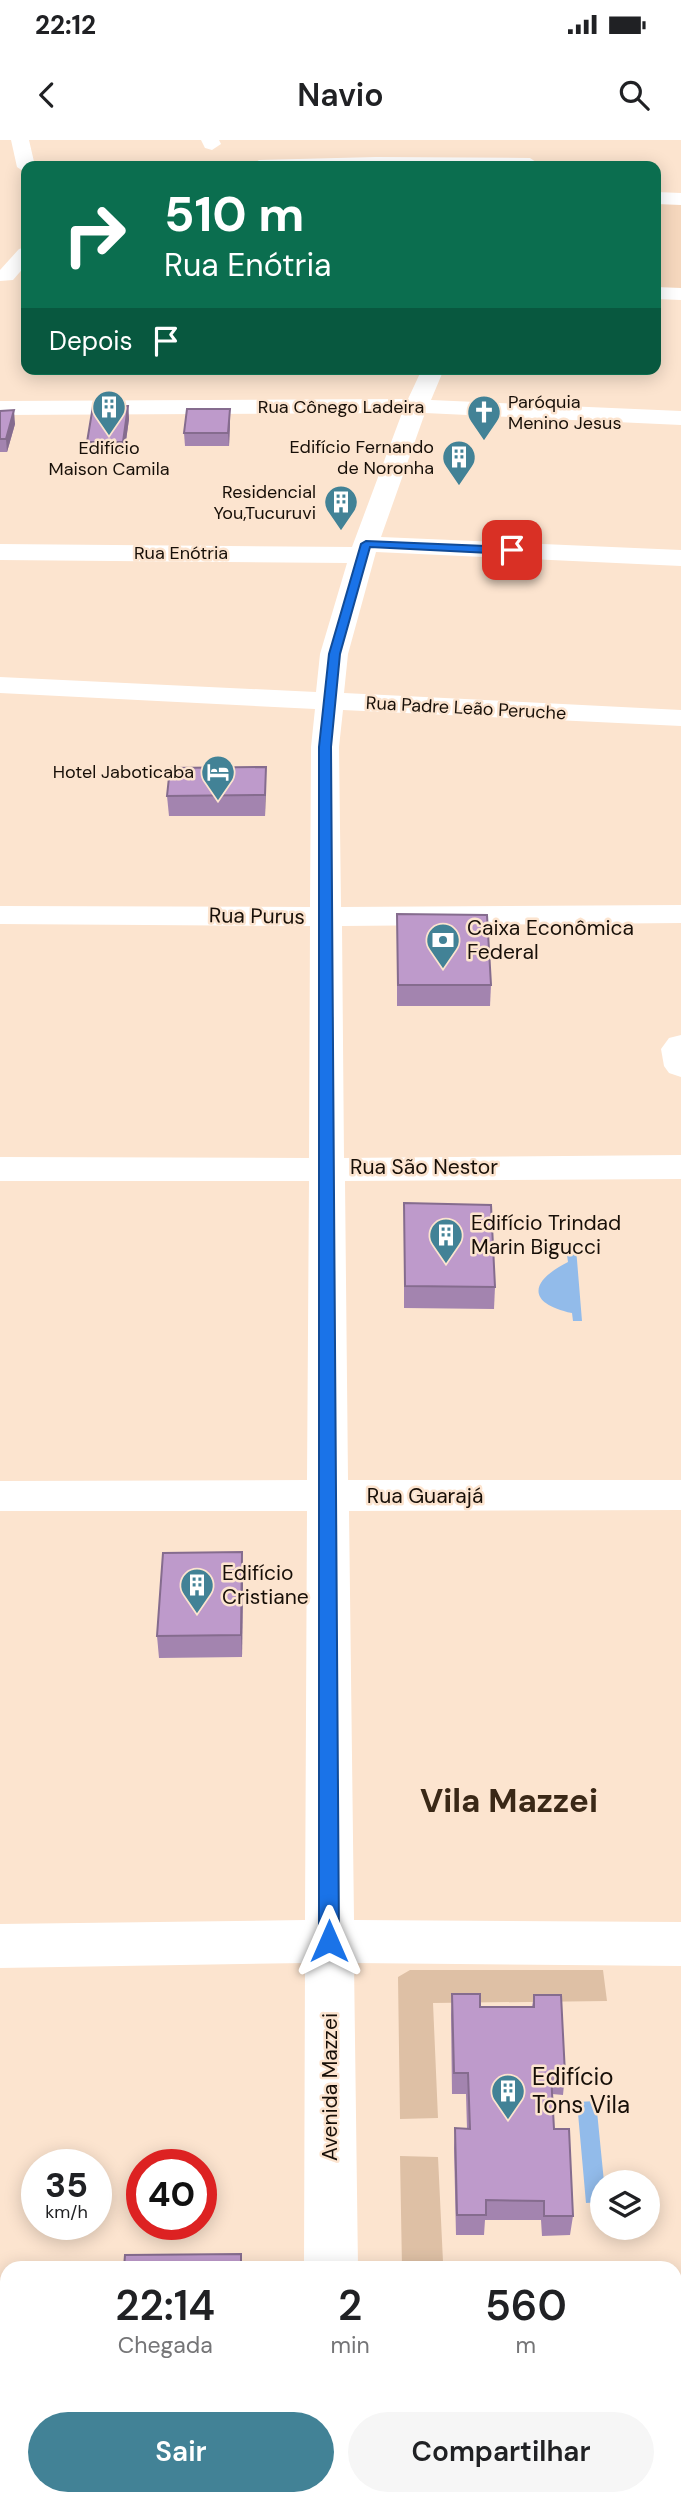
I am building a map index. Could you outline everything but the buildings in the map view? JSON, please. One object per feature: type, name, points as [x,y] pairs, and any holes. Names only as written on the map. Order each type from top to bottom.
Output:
[{"type":"street","points":[[20,140],[21,161]]},
{"type":"street","points":[[529,161],[530,141]]},
{"type":"street","points":[[358,148],[374,161]]},
{"type":"street","points":[[391,161],[445,154],[498,161]]},
{"type":"street","points":[[661,198],[681,199]]},
{"type":"street","points":[[11,276],[21,261]]},
{"type":"street","points":[[661,293],[681,294]]},
{"type":"street","name":"Avenida Mazzei","points":[[331,2261],[325,747],[334,654],[364,549],[416,406],[430,375]]},
{"type":"street","name":"Rua Cônego Ladeira","points":[[0,408],[416,406],[681,418]]},
{"type":"street","name":"Rua Enótria","points":[[0,552],[364,549],[681,558]]},
{"type":"street","name":"Rua Padre Leão Peruche","points":[[0,685],[681,718]]},
{"type":"street","name":"Rua Purus","points":[[0,915],[327,917],[681,914]]},
{"type":"street","points":[[681,1045],[678,1049],[681,1066]]},
{"type":"street","name":"Rua São Nestor","points":[[0,1168],[144,1171],[681,1167]]},
{"type":"street","name":"Rua Guarajá","points":[[1,1503],[327,1496],[681,1495]]},
{"type":"street","points":[[0,1946],[329,1941],[681,1944]]},
{"type":"shaded area","points":[[661,203],[681,204],[681,289],[661,288]]},
{"type":"shaded area","points":[[410,1970],[603,1970],[607,2001],[433,2003],[438,2118],[400,2119],[398,1977]]},
{"type":"shaded area","points":[[400,2156],[438,2157],[443,2261],[402,2261]]},
{"type":"water","points":[[566,1248],[576,1248],[582,1321],[573,1321],[572,1313],[547,1303],[538,1291],[546,1277],[568,1262]]},
{"type":"water","points":[[596,2101],[603,2170],[590,2170],[590,2203],[586,2203],[577,2102]]},
{"type":"place","name":"Edifício Maison Camila","points":[[109,437]]},
{"type":"place","name":"Paróquia Menino Jesus","points":[[484,442]]},
{"type":"place","name":"Edifício Fernando de Noronha","points":[[459,487]]},
{"type":"place","name":"Residencial You,Tucuruvi","points":[[341,532]]},
{"type":"place","name":"Hotel Jaboticaba","points":[[218,802]]},
{"type":"place","name":"Caixa Econômica Federal","points":[[443,970]]},
{"type":"place","name":"Edifício Trindad Marin Bigucci","points":[[446,1265]]},
{"type":"place","name":"Edifício Cristiane","points":[[197,1615]]},
{"type":"place","name":"Edifício Tons Vila","points":[[508,2121]]},
{"type":"district","name":"Vila Mazzei","points":[[509,1800]]},
{"type":"route","points":[[329,1941],[325,747],[334,654],[366,544],[512,550]]}]
